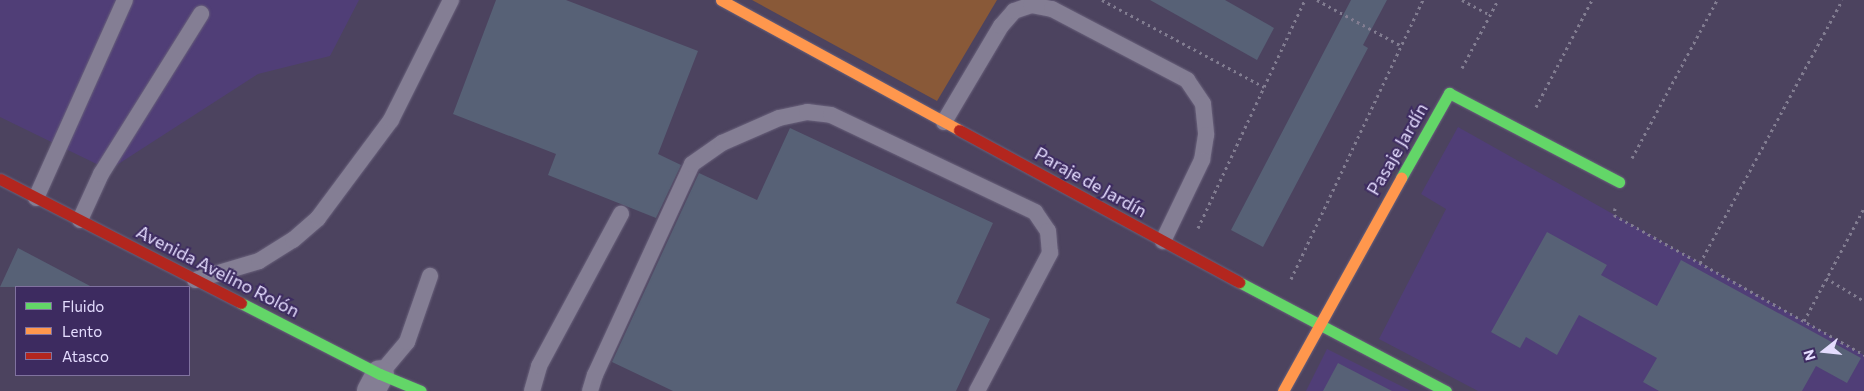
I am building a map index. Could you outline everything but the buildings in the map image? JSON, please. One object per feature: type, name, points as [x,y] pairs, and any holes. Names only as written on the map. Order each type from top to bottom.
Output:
[{"type":"street","name":"Paraje de Jardín","points":[[721,0],[1186,254],[1446,391]]},
{"type":"street","name":"Pasaje Jardín","points":[[1284,391],[1318,324],[1449,93],[1619,182]]},
{"type":"street","name":"Avenida Avelino Rolón","points":[[2,184],[36,198],[195,280],[375,382],[421,391]]},
{"type":"lane","points":[[36,198],[125,0]]},
{"type":"lane","points":[[195,280],[259,261],[293,240],[318,218],[391,120],[451,0]]},
{"type":"lane","points":[[944,122],[1001,26],[1014,11],[1029,2],[1052,9],[1187,80],[1203,104],[1206,135],[1202,160],[1163,241]]},
{"type":"lane","points":[[80,220],[101,174],[201,14]]},
{"type":"lane","points":[[590,391],[595,374],[692,164],[722,143],[771,121],[807,112],[831,115],[1034,212],[1048,231],[1050,253],[977,391]]},
{"type":"lane","points":[[532,391],[539,366],[621,214]]},
{"type":"lane","points":[[375,382],[407,342],[430,276]]},
{"type":"path","points":[[1102,0],[1264,87]]},
{"type":"path","points":[[1186,254],[1305,0]]},
{"type":"path","points":[[1317,0],[1400,45]]},
{"type":"path","points":[[1279,304],[1400,45],[1423,0]]},
{"type":"path","points":[[1462,0],[1490,15]]},
{"type":"path","points":[[1449,93],[1498,0]]},
{"type":"path","points":[[1522,131],[1592,0]]},
{"type":"path","points":[[1718,0],[1619,182],[1614,216],[1864,355]]},
{"type":"path","points":[[1700,263],[1842,0]]},
{"type":"path","points":[[1804,321],[1864,208]]},
{"type":"path","points":[[1826,278],[1864,301]]},
{"type":"shaded area","points":[[0,0],[359,0],[330,56],[258,74],[109,170],[0,117]]},
{"type":"shaded area","points":[[752,0],[997,0],[937,101]]},
{"type":"shaded area","points":[[1458,127],[1864,355],[1864,391],[1478,391],[1379,339],[1446,209],[1421,194]]},
{"type":"shaded area","points":[[1327,349],[1411,391],[1306,391]]},
{"type":"traffic: fast","points":[[1401,178],[1449,93],[1619,182]]},
{"type":"traffic: fast","points":[[1239,282],[1446,391]]},
{"type":"traffic: fast","points":[[241,303],[380,374],[421,391]]},
{"type":"traffic: slow","points":[[721,0],[959,130]]},
{"type":"traffic: slow","points":[[1283,391],[1401,178]]},
{"type":"traffic: jam","points":[[959,130],[1239,282]]},
{"type":"traffic: jam","points":[[0,179],[241,303]]}]
